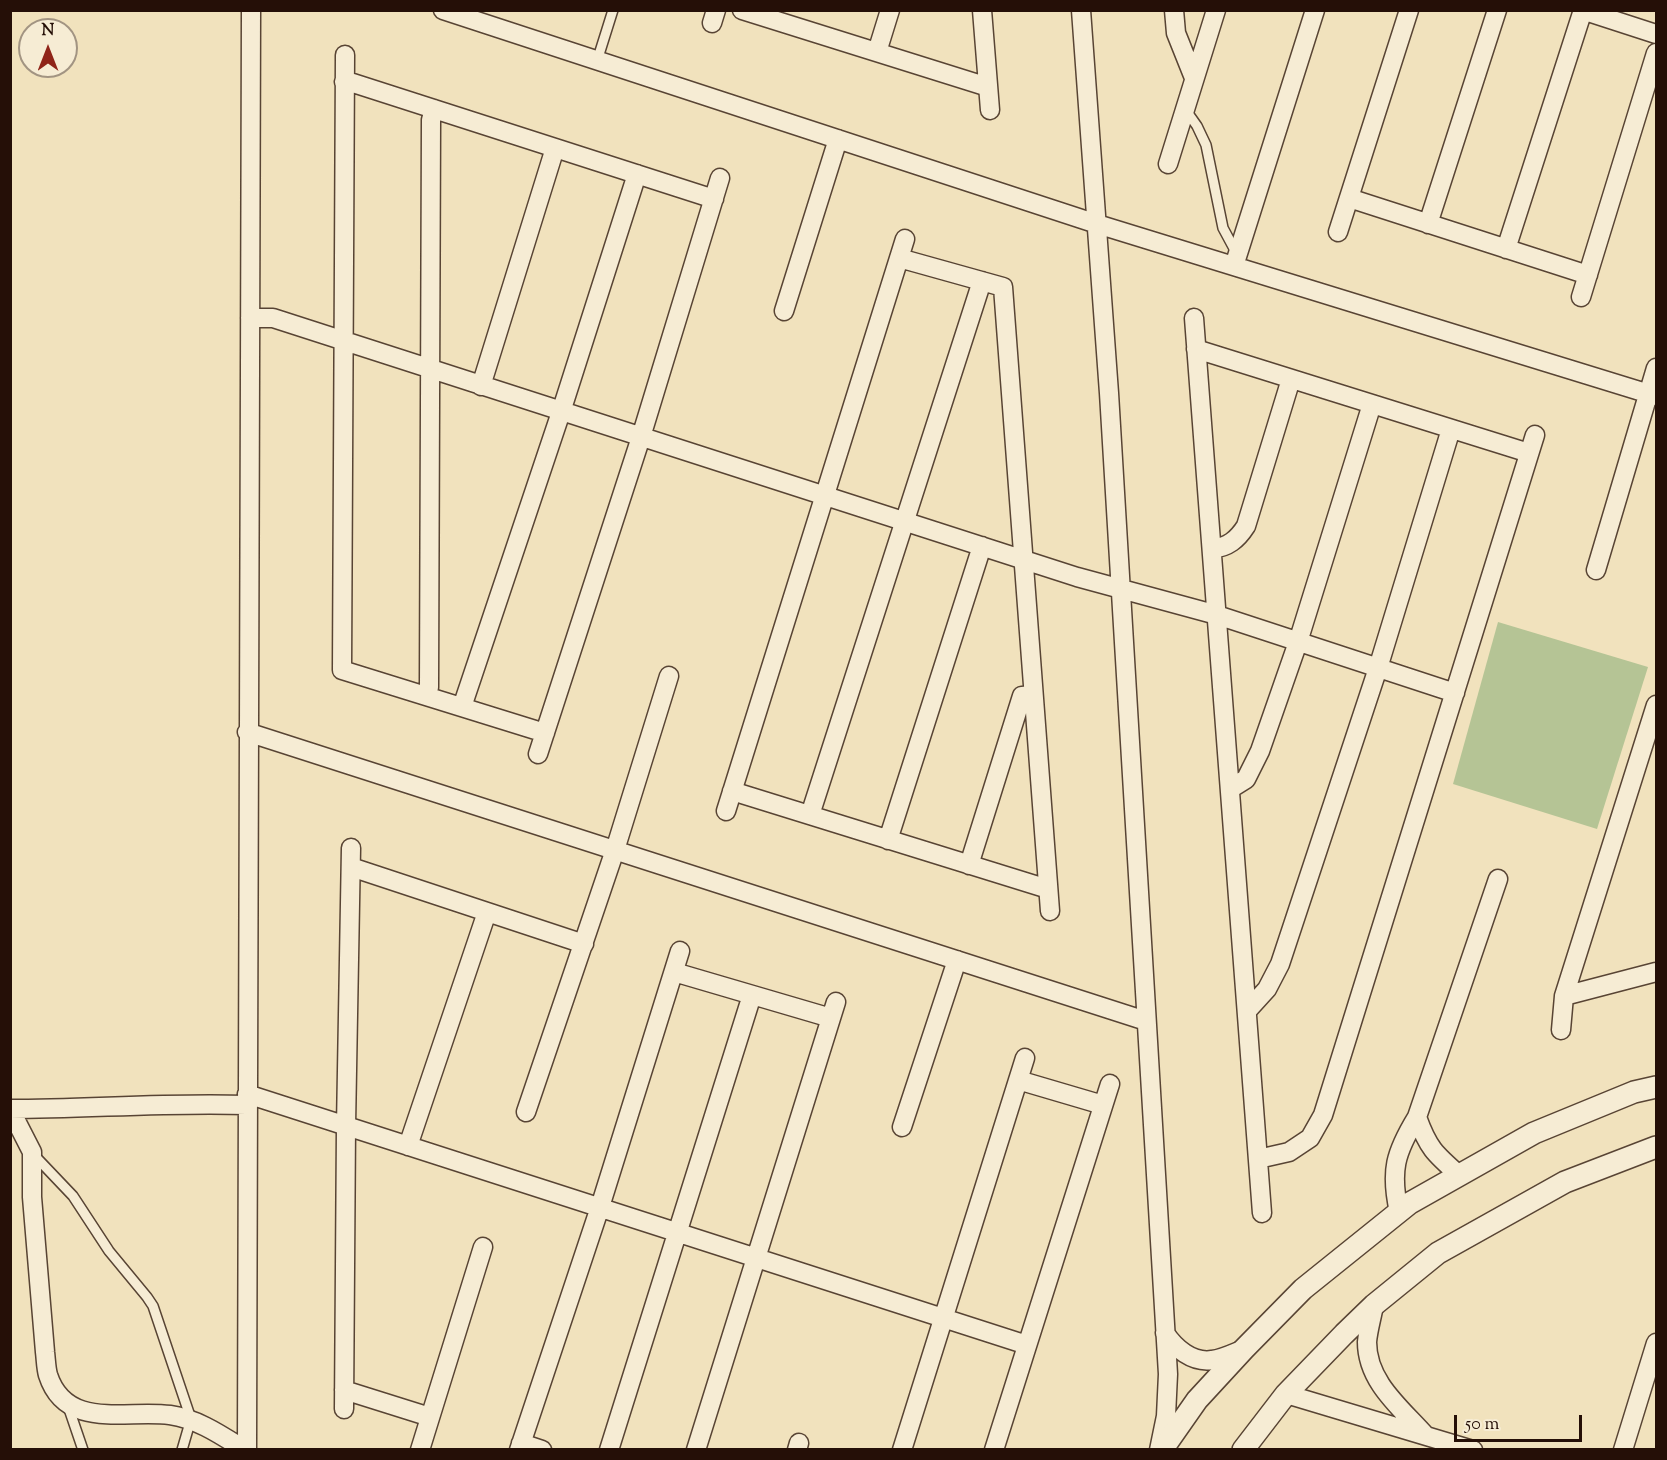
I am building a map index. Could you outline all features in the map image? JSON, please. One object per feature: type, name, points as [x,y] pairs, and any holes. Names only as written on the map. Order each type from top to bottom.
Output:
[{"type":"street","points":[[251,10],[247,732],[247,1100],[246,1449],[191,1419],[151,1414],[87,1413],[67,1404],[56,1391],[48,1375],[46,1363],[32,1197],[32,1152],[10,1109],[97,1108],[247,1100],[346,1126],[1027,1345]]},
{"type":"street","points":[[443,10],[1097,224],[1236,260],[1652,395]]},
{"type":"street","points":[[742,10],[800,19],[877,52],[988,87]]},
{"type":"street","points":[[877,52],[890,10]]},
{"type":"street","points":[[982,10],[990,110]]},
{"type":"street","points":[[1081,10],[1121,588],[1168,1374],[1166,1416],[1160,1449]]},
{"type":"street","points":[[1174,10],[1176,33],[1194,78]]},
{"type":"street","points":[[1167,164],[1216,10]]},
{"type":"street","points":[[1236,260],[1315,10]]},
{"type":"street","points":[[1338,232],[1409,10]]},
{"type":"street","points":[[1428,224],[1497,10]]},
{"type":"street","points":[[1506,249],[1583,11],[1656,34]]},
{"type":"street","points":[[1581,297],[1656,53]]},
{"type":"street","points":[[345,55],[342,670],[545,733]]},
{"type":"street","points":[[345,82],[714,199]]},
{"type":"street","points":[[427,696],[429,687],[430,120],[434,109]]},
{"type":"street","points":[[784,311],[838,139]]},
{"type":"street","points":[[481,386],[555,148]]},
{"type":"street","points":[[462,707],[561,412],[637,174]]},
{"type":"street","points":[[538,754],[720,178]]},
{"type":"street","points":[[1349,198],[1588,275]]},
{"type":"street","points":[[726,811],[905,239]]},
{"type":"street","points":[[899,258],[1003,287],[1050,911]]},
{"type":"street","points":[[810,815],[982,281]]},
{"type":"street","points":[[250,318],[273,318],[905,522],[1217,615],[1455,693]]},
{"type":"street","points":[[1194,318],[1262,1213]]},
{"type":"street","points":[[1196,349],[1529,453]]},
{"type":"street","points":[[1596,570],[1652,395],[1656,368]]},
{"type":"street","points":[[1212,549],[1234,541],[1246,526],[1291,379]]},
{"type":"street","points":[[1230,789],[1246,779],[1260,751],[1298,642],[1372,404]]},
{"type":"street","points":[[1247,1011],[1268,989],[1280,964],[1378,668],[1451,429]]},
{"type":"street","points":[[1258,1160],[1289,1152],[1310,1138],[1323,1115],[1535,435]]},
{"type":"street","points":[[888,840],[982,546]]},
{"type":"street","points":[[526,1112],[615,850],[669,676]]},
{"type":"street","points":[[969,865],[1022,696],[1033,695]]},
{"type":"street","points":[[1561,1030],[1563,996],[1649,753],[1656,705]]},
{"type":"street","points":[[247,732],[1146,1021]]},
{"type":"street","points":[[732,791],[1048,889]]},
{"type":"street","points":[[345,1409],[346,1126],[351,848]]},
{"type":"street","points":[[351,867],[584,944]]},
{"type":"street","points":[[1399,1212],[1394,1188],[1394,1173],[1406,1136],[1417,1117],[1498,879]]},
{"type":"street","points":[[408,1146],[487,912]]},
{"type":"street","points":[[542,1449],[520,1446],[600,1207],[680,951]]},
{"type":"street","points":[[902,1127],[957,960]]},
{"type":"street","points":[[674,972],[752,995],[833,1010],[696,1449]]},
{"type":"street","points":[[1563,996],[1656,972]]},
{"type":"street","points":[[609,1449],[752,995]]},
{"type":"street","points":[[902,1449],[1025,1058]]},
{"type":"street","points":[[1018,1080],[1103,1105]]},
{"type":"street","points":[[994,1449],[1110,1084]]},
{"type":"street","points":[[1160,1449],[1197,1400],[1303,1289],[1410,1203],[1534,1133],[1634,1092],[1656,1087]]},
{"type":"street","points":[[1417,1117],[1426,1140],[1435,1153],[1458,1175]]},
{"type":"street","points":[[1244,1449],[1286,1394],[1374,1305],[1438,1253],[1565,1182],[1656,1147]]},
{"type":"street","points":[[420,1449],[483,1247]]},
{"type":"street","points":[[1374,1305],[1367,1342],[1370,1364],[1381,1387],[1426,1436]]},
{"type":"street","points":[[1165,1333],[1174,1347],[1190,1357],[1211,1361],[1244,1349]]},
{"type":"street","points":[[1623,1449],[1650,1385],[1656,1343]]},
{"type":"street","points":[[345,1390],[430,1417]]},
{"type":"street","points":[[1286,1394],[1473,1449]]},
{"type":"lane","points":[[597,61],[613,10]]},
{"type":"lane","points":[[1185,109],[1206,145],[1222,228],[1236,260]]},
{"type":"lane","points":[[32,1152],[73,1196],[109,1251],[147,1297],[162,1328],[191,1419],[182,1449]]},
{"type":"lane","points":[[67,1404],[83,1449]]},
{"type":"green space","points":[[1498,622],[1648,667],[1597,829],[1453,784]]}]
